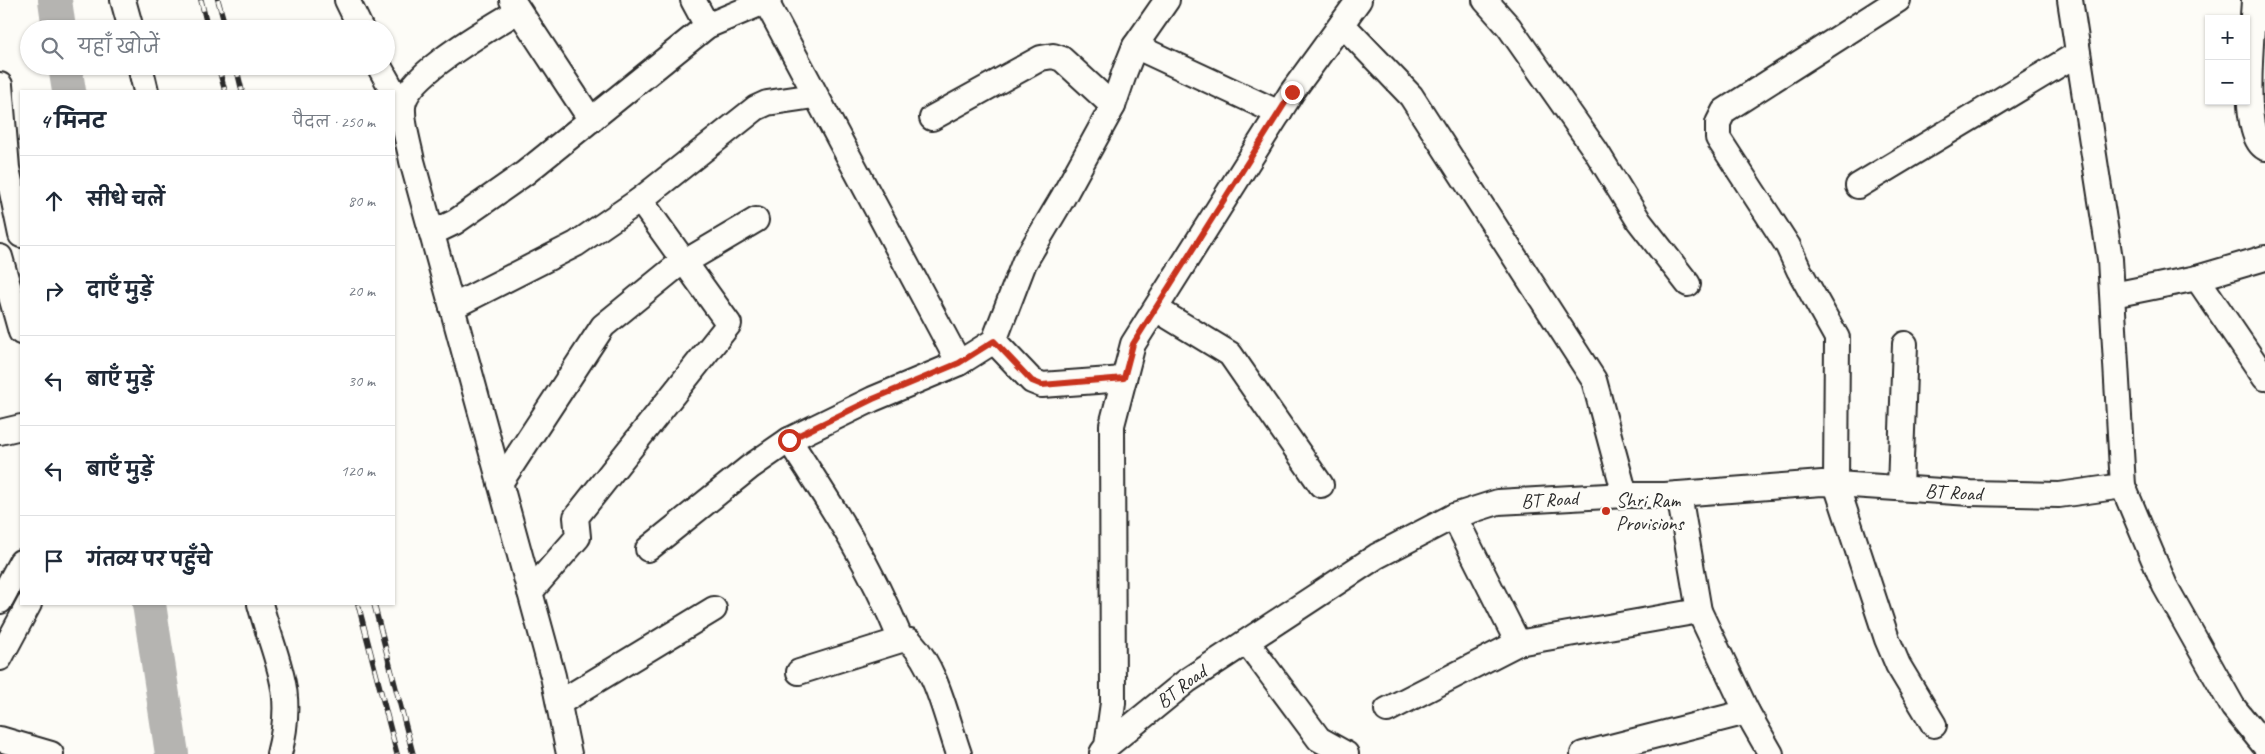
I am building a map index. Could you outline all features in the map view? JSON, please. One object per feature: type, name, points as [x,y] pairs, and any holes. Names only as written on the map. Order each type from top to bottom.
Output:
[{"type":"street","points":[[123,0],[129,20]]},
{"type":"street","points":[[347,0],[357,20]]},
{"type":"street","points":[[693,0],[708,26]]},
{"type":"street","points":[[648,549],[744,471],[789,440],[873,399],[959,363],[994,341],[1024,263],[1114,106],[1125,71],[1136,46],[1167,0]]},
{"type":"street","points":[[1104,750],[1113,703],[1112,425],[1133,344],[1292,92],[1359,0]]},
{"type":"street","points":[[1485,0],[1509,27],[1596,151],[1639,221],[1688,284]]},
{"type":"street","points":[[1898,0],[1724,111],[1718,123],[1718,138],[1788,246],[1799,270],[1837,338],[1836,484],[1898,665],[1934,725]]},
{"type":"street","points":[[2070,0],[2110,259],[2123,486],[2170,594],[2233,707],[2265,746]]},
{"type":"street","points":[[2254,0],[2248,82],[2254,135],[2265,148]]},
{"type":"street","points":[[432,233],[463,217],[525,173],[708,26],[767,1],[814,96],[959,363]]},
{"type":"street","points":[[569,754],[530,592],[412,160],[397,96],[412,87],[448,55],[515,5],[591,120]]},
{"type":"street","points":[[1342,24],[1411,96],[1594,380],[1625,494]]},
{"type":"street","points":[[1136,46],[1279,113]]},
{"type":"street","points":[[1858,186],[2077,54]]},
{"type":"street","points":[[932,118],[1041,58],[1053,56],[1062,59],[1114,106]]},
{"type":"street","points":[[142,75],[146,90]]},
{"type":"street","points":[[384,75],[393,90]]},
{"type":"street","points":[[0,86],[7,168],[20,230]]},
{"type":"street","points":[[452,307],[576,244],[640,200],[756,108],[767,102],[814,96]]},
{"type":"street","points":[[530,592],[578,537],[576,517],[729,324],[640,200]]},
{"type":"street","points":[[500,483],[602,326],[684,262],[756,220]]},
{"type":"street","points":[[0,257],[20,328]]},
{"type":"street","points":[[2113,295],[2197,278],[2265,258]]},
{"type":"street","points":[[2197,278],[2265,378]]},
{"type":"street","points":[[1156,308],[1230,354],[1321,485]]},
{"type":"street","points":[[994,341],[1032,381],[1042,385],[1124,378]]},
{"type":"street","points":[[1900,488],[1905,344]]},
{"type":"street","points":[[0,432],[20,427]]},
{"type":"street","points":[[789,440],[851,535],[882,595],[901,640]]},
{"type":"street","name":"BT Road","points":[[1104,750],[1188,680],[1378,556],[1454,516],[1498,502],[1625,494],[1679,494],[1822,483],[1970,493],[2058,495],[2123,486]]},
{"type":"street","points":[[1679,494],[1698,611],[1747,712],[1771,754]]},
{"type":"street","points":[[1454,516],[1518,643]]},
{"type":"street","points":[[0,601],[20,564]]},
{"type":"street","points":[[0,658],[28,605]]},
{"type":"street","points":[[260,605],[282,671],[287,705],[285,733],[279,754]]},
{"type":"street","points":[[558,702],[714,609]]},
{"type":"street","points":[[1387,710],[1518,643],[1698,611]]},
{"type":"street","points":[[799,672],[901,640],[910,641],[920,652],[931,673],[959,754]]},
{"type":"street","points":[[1246,642],[1319,740],[1346,754]]},
{"type":"street","points":[[1583,754],[1623,749],[1747,712]]},
{"type":"street","points":[[3,737],[51,754]]},
{"type":"waterway","points":[[55,0],[58,20]]},
{"type":"waterway","points":[[66,75],[69,90]]},
{"type":"waterway","points":[[149,605],[172,754]]},
{"type":"railway","points":[[201,0],[206,20]]},
{"type":"railway","points":[[218,0],[224,20]]},
{"type":"railway","points":[[221,75],[225,90]]},
{"type":"railway","points":[[238,75],[242,90]]},
{"type":"railway","points":[[358,605],[397,754]]},
{"type":"railway","points":[[374,605],[413,754]]},
{"type":"place","name":"Shri Ram Provisions","points":[[1606,511]]},
{"type":"route","points":[[789,440],[873,399],[959,363],[994,341],[1032,381],[1042,385],[1124,378],[1133,344],[1292,92]]}]
